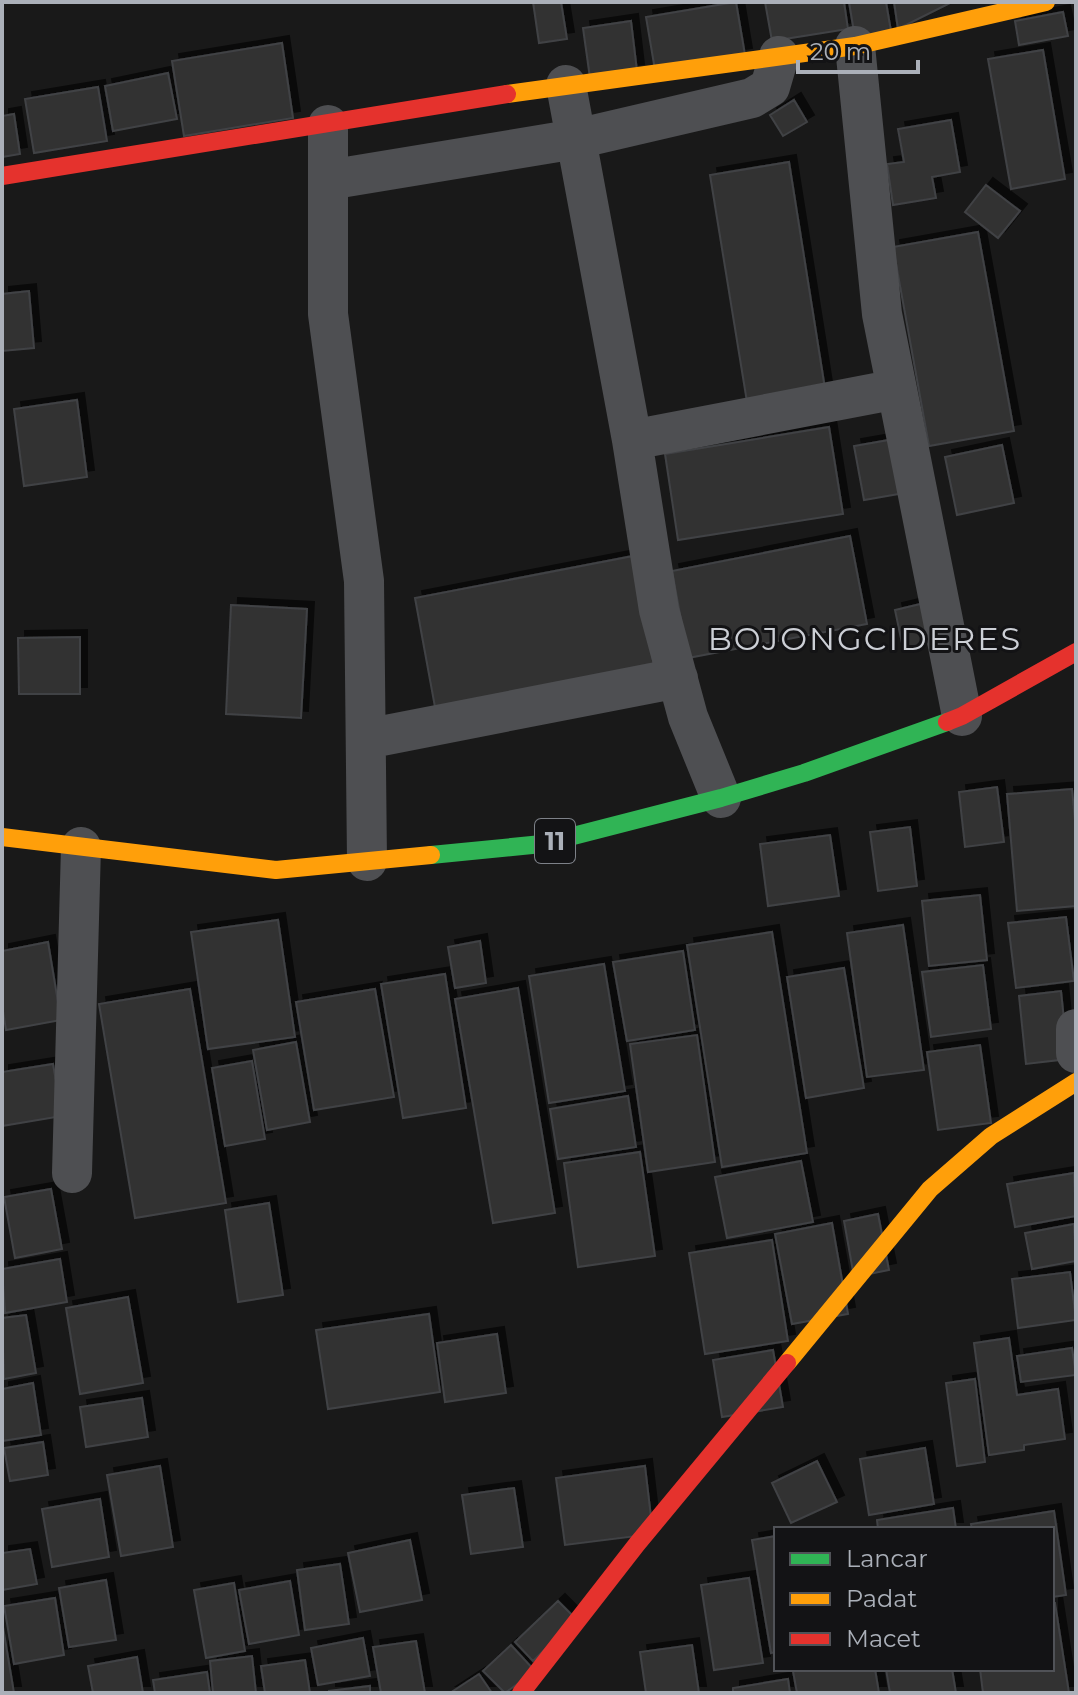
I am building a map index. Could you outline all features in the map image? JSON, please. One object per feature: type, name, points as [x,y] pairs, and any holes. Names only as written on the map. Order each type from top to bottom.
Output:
[{"type":"main road","points":[[2,176],[566,85],[855,46],[1046,2]]},
{"type":"main road","name":"11","points":[[2,837],[276,870],[542,844],[721,798],[804,773],[962,716],[1075,658]]},
{"type":"main road","points":[[521,1693],[637,1544],[930,1189],[991,1136],[1076,1082]]},
{"type":"street","points":[[855,46],[882,314],[962,716]]},
{"type":"street","points":[[328,180],[576,139],[752,98],[770,87],[779,56]]},
{"type":"street","points":[[566,85],[632,440],[659,610],[688,717],[721,798]]},
{"type":"street","points":[[328,125],[328,314],[364,581],[367,861]]},
{"type":"street","points":[[632,440],[897,389]]},
{"type":"street","points":[[366,739],[678,678]]},
{"type":"street","points":[[72,1173],[81,847]]},
{"type":"street","points":[[1076,1029],[1076,1053]]},
{"type":"building","points":[[533,2],[561,2],[567,39],[539,43]]},
{"type":"building","points":[[736,2],[745,55],[655,70],[646,17]]},
{"type":"building","points":[[765,2],[844,2],[848,29],[772,41]]},
{"type":"building","points":[[849,2],[886,2],[892,37],[856,44]]},
{"type":"building","points":[[894,2],[952,2],[898,29]]},
{"type":"building","points":[[1063,12],[1068,36],[1019,45],[1015,21]]},
{"type":"building","points":[[631,21],[637,71],[590,78],[583,28]]},
{"type":"building","points":[[282,43],[293,118],[184,136],[172,61]]},
{"type":"building","points":[[1043,50],[1065,179],[1011,189],[988,59]]},
{"type":"building","points":[[168,73],[177,119],[113,131],[105,86]]},
{"type":"building","points":[[98,87],[107,141],[34,153],[25,99]]},
{"type":"building","points":[[794,100],[807,122],[783,136],[770,115]]},
{"type":"building","points":[[14,114],[20,154],[2,157],[2,116]]},
{"type":"building","points":[[951,120],[960,172],[932,177],[936,198],[893,205],[887,164],[904,162],[898,129]]},
{"type":"building","points":[[789,162],[826,395],[748,408],[710,175]]},
{"type":"building","points":[[986,185],[1020,211],[998,238],[965,212]]},
{"type":"building","points":[[978,232],[1014,431],[929,446],[893,247]]},
{"type":"building","points":[[29,291],[34,348],[2,351],[2,294]]},
{"type":"building","points":[[77,400],[87,477],[24,486],[14,409]]},
{"type":"building","points":[[829,427],[843,514],[678,540],[665,454]]},
{"type":"building","points":[[889,440],[899,494],[864,500],[854,446]]},
{"type":"building","points":[[1002,445],[1014,503],[957,515],[945,457]]},
{"type":"building","points":[[850,536],[867,624],[688,658],[672,571]]},
{"type":"building","points":[[633,556],[654,666],[435,707],[415,598]]},
{"type":"building","points":[[933,601],[941,640],[903,648],[895,610]]},
{"type":"building","points":[[231,605],[307,609],[301,718],[226,714]]},
{"type":"building","points":[[80,637],[80,694],[19,694],[18,638]]},
{"type":"building","points":[[997,787],[1004,842],[965,847],[959,792]]},
{"type":"building","points":[[1072,789],[1076,831],[1076,906],[1017,911],[1007,794]]},
{"type":"building","points":[[910,827],[917,886],[878,891],[870,832]]},
{"type":"building","points":[[830,835],[839,896],[768,906],[760,844]]},
{"type":"building","points":[[980,895],[987,960],[929,966],[922,901]]},
{"type":"building","points":[[1066,917],[1074,981],[1016,988],[1008,923]]},
{"type":"building","points":[[278,920],[295,1037],[208,1049],[191,932]]},
{"type":"building","points":[[903,925],[924,1070],[867,1077],[847,933]]},
{"type":"building","points":[[772,932],[807,1153],[722,1167],[687,945]]},
{"type":"building","points":[[480,941],[486,983],[455,988],[448,947]]},
{"type":"building","points":[[48,942],[61,1020],[6,1030],[2,1005],[2,951]]},
{"type":"building","points":[[683,951],[695,1030],[627,1041],[613,962]]},
{"type":"building","points":[[604,964],[625,1091],[549,1103],[529,976]]},
{"type":"building","points":[[983,965],[991,1029],[931,1037],[922,972]]},
{"type":"building","points":[[844,968],[864,1088],[806,1098],[787,977]]},
{"type":"building","points":[[445,974],[466,1108],[403,1118],[381,984]]},
{"type":"building","points":[[518,988],[555,1213],[493,1223],[455,999]]},
{"type":"building","points":[[190,989],[226,1203],[135,1218],[99,1004]]},
{"type":"building","points":[[375,989],[394,1097],[314,1110],[296,1002]]},
{"type":"building","points":[[1061,991],[1068,1059],[1026,1064],[1019,996]]},
{"type":"building","points":[[697,1035],[715,1162],[648,1172],[630,1044]]},
{"type":"building","points":[[296,1042],[310,1122],[267,1130],[253,1050]]},
{"type":"building","points":[[980,1045],[991,1123],[938,1130],[927,1052]]},
{"type":"building","points":[[252,1061],[265,1139],[225,1146],[212,1068]]},
{"type":"building","points":[[53,1064],[62,1116],[2,1126],[2,1072]]},
{"type":"building","points":[[628,1096],[636,1147],[558,1159],[550,1109]]},
{"type":"building","points":[[640,1152],[655,1256],[578,1267],[564,1163]]},
{"type":"building","points":[[801,1161],[813,1222],[727,1238],[715,1177]]},
{"type":"building","points":[[1074,1173],[1076,1216],[1015,1227],[1007,1184]]},
{"type":"building","points":[[51,1189],[62,1249],[15,1258],[4,1197]]},
{"type":"building","points":[[269,1203],[283,1295],[238,1302],[225,1210]]},
{"type":"building","points":[[878,1214],[889,1270],[854,1277],[844,1221]]},
{"type":"building","points":[[832,1223],[848,1314],[792,1324],[775,1234]]},
{"type":"building","points":[[1074,1224],[1076,1261],[1032,1269],[1025,1233]]},
{"type":"building","points":[[772,1240],[788,1341],[705,1354],[689,1253]]},
{"type":"building","points":[[60,1259],[67,1302],[5,1313],[2,1269]]},
{"type":"building","points":[[1070,1272],[1076,1320],[1018,1328],[1012,1279]]},
{"type":"building","points":[[128,1297],[143,1383],[80,1394],[66,1308]]},
{"type":"building","points":[[429,1314],[440,1392],[328,1409],[316,1330]]},
{"type":"building","points":[[26,1315],[36,1373],[4,1379],[2,1318]]},
{"type":"building","points":[[497,1334],[506,1393],[445,1402],[437,1343]]},
{"type":"building","points":[[1009,1338],[1017,1395],[1058,1389],[1065,1439],[1024,1445],[1024,1450],[989,1455],[974,1343]]},
{"type":"building","points":[[1072,1348],[1076,1375],[1021,1382],[1017,1356]]},
{"type":"building","points":[[773,1350],[783,1407],[722,1417],[713,1360]]},
{"type":"building","points":[[975,1379],[985,1462],[957,1466],[946,1383]]},
{"type":"building","points":[[33,1383],[41,1435],[2,1441],[2,1389]]},
{"type":"building","points":[[142,1398],[148,1437],[86,1447],[80,1407]]},
{"type":"building","points":[[43,1442],[48,1475],[10,1481],[4,1448]]},
{"type":"building","points":[[925,1448],[934,1504],[869,1515],[860,1459]]},
{"type":"building","points":[[817,1461],[837,1502],[791,1523],[772,1483]]},
{"type":"building","points":[[160,1466],[173,1547],[121,1556],[107,1475]]},
{"type":"building","points":[[645,1466],[653,1534],[565,1545],[556,1478]]},
{"type":"building","points":[[514,1488],[523,1547],[471,1554],[462,1495]]},
{"type":"building","points":[[100,1499],[109,1557],[52,1567],[42,1509]]},
{"type":"building","points":[[953,1508],[956,1527],[878,1527],[877,1520]]},
{"type":"building","points":[[1054,1511],[1066,1595],[1054,1597],[1054,1527],[972,1527],[971,1524]]},
{"type":"building","points":[[774,1536],[774,1652],[771,1653],[752,1540]]},
{"type":"building","points":[[410,1540],[422,1600],[360,1612],[348,1553]]},
{"type":"building","points":[[30,1549],[37,1584],[2,1590],[2,1553]]},
{"type":"building","points":[[340,1564],[349,1624],[305,1630],[297,1570]]},
{"type":"building","points":[[749,1578],[763,1663],[714,1670],[701,1585]]},
{"type":"building","points":[[106,1580],[116,1640],[69,1647],[59,1588]]},
{"type":"building","points":[[290,1581],[299,1635],[249,1644],[239,1590]]},
{"type":"building","points":[[234,1583],[245,1651],[206,1658],[194,1590]]},
{"type":"building","points":[[55,1598],[64,1655],[14,1664],[4,1606]]},
{"type":"building","points":[[558,1601],[576,1619],[533,1661],[515,1642]]},
{"type":"building","points":[[1055,1603],[1069,1693],[983,1693],[980,1671],[1054,1671]]},
{"type":"building","points":[[2,1621],[14,1693],[2,1693]]},
{"type":"building","points":[[363,1638],[370,1676],[318,1685],[311,1648]]},
{"type":"building","points":[[416,1641],[425,1693],[381,1693],[373,1647]]},
{"type":"building","points":[[511,1645],[535,1671],[505,1693],[483,1671]]},
{"type":"building","points":[[692,1645],[699,1693],[646,1693],[640,1652]]},
{"type":"building","points":[[252,1656],[256,1693],[213,1693],[210,1661]]},
{"type":"building","points":[[137,1657],[143,1693],[93,1693],[88,1666]]},
{"type":"building","points":[[305,1660],[310,1693],[265,1693],[261,1666]]},
{"type":"building","points":[[793,1671],[875,1671],[879,1693],[797,1693]]},
{"type":"building","points":[[886,1671],[952,1671],[956,1693],[890,1693]]},
{"type":"building","points":[[207,1672],[210,1693],[155,1693],[153,1680]]},
{"type":"building","points":[[479,1674],[492,1693],[450,1693]]},
{"type":"building","points":[[788,1679],[790,1693],[733,1693],[733,1688]]},
{"type":"building","points":[[370,1686],[370,1693],[329,1693],[329,1691]]},
{"type":"traffic: fast","points":[[431,855],[542,844],[721,798],[804,773],[947,722]]},
{"type":"traffic: slow","points":[[507,94],[855,46],[1046,2]]},
{"type":"traffic: slow","points":[[2,837],[276,870],[431,855]]},
{"type":"traffic: slow","points":[[787,1363],[930,1189],[991,1136],[1076,1082]]},
{"type":"traffic: jam","points":[[2,176],[507,94]]},
{"type":"traffic: jam","points":[[947,722],[1076,652]]},
{"type":"traffic: jam","points":[[521,1693],[637,1544],[787,1363]]},
{"type":"district","name":"BOJONGCIDERES","points":[[865,638]]}]
